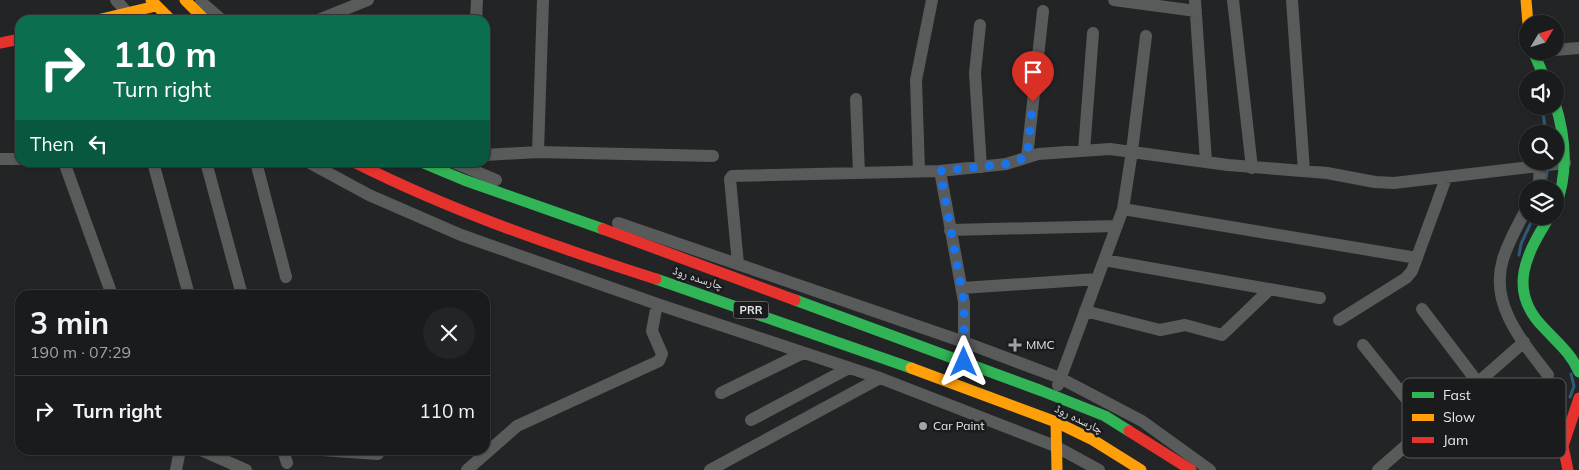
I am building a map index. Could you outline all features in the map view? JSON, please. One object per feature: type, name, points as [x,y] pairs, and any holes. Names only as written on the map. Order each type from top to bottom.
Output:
[{"type":"main road","points":[[185,0],[200,15]]},
{"type":"main road","points":[[1526,0],[1527,15]]},
{"type":"main road","points":[[132,15],[153,3],[166,15]]},
{"type":"main road","points":[[0,43],[15,40]]},
{"type":"main road","name":"چارسدہ روڈ","points":[[363,167],[397,185],[540,241],[964,362],[1104,416],[1191,470]]},
{"type":"main road","name":"چارسدہ روڈ","points":[[433,167],[793,312],[1056,422],[1093,440],[1141,470]]},
{"type":"main road","points":[[1545,225],[1525,261],[1521,284],[1533,315],[1570,354],[1579,372]]},
{"type":"main road","points":[[1566,437],[1579,398]]},
{"type":"main road","points":[[1056,422],[1057,470]]},
{"type":"street","points":[[116,0],[129,15]]},
{"type":"street","points":[[200,0],[216,15]]},
{"type":"street","points":[[330,15],[368,0]]},
{"type":"street","points":[[476,15],[477,0]]},
{"type":"street","points":[[538,152],[543,0]]},
{"type":"street","points":[[919,171],[916,80],[932,0]]},
{"type":"street","points":[[1114,0],[1195,6],[1206,162]]},
{"type":"street","points":[[1233,0],[1252,168]]},
{"type":"street","points":[[1292,0],[1304,172]]},
{"type":"street","points":[[1027,157],[1043,10]]},
{"type":"street","points":[[980,25],[975,73],[981,167]]},
{"type":"street","points":[[1084,151],[1093,34]]},
{"type":"street","points":[[1054,396],[1123,209],[1146,36]]},
{"type":"street","points":[[1564,49],[1579,48]]},
{"type":"street","points":[[856,99],[859,172]]},
{"type":"street","points":[[738,264],[730,179],[732,176],[940,171],[1006,164],[1038,154],[1110,149],[1252,168],[1394,183],[1519,168]]},
{"type":"street","points":[[490,155],[538,152],[713,156]]},
{"type":"street","points":[[0,159],[15,159]]},
{"type":"street","points":[[66,167],[110,290]]},
{"type":"street","points":[[154,167],[188,290]]},
{"type":"street","points":[[207,167],[241,290]]},
{"type":"street","points":[[257,167],[286,277]]},
{"type":"street","points":[[317,167],[369,195],[461,235],[658,304],[880,378],[1055,446],[1099,470]]},
{"type":"street","points":[[469,167],[562,204],[964,342],[1060,378],[1142,421],[1210,470]]},
{"type":"street","points":[[940,171],[962,288],[964,362]]},
{"type":"street","points":[[1339,320],[1406,278],[1412,271],[1446,178]]},
{"type":"street","points":[[1123,209],[1417,258]]},
{"type":"street","points":[[1519,225],[1503,259],[1500,280],[1503,308],[1524,342],[1548,375]]},
{"type":"street","points":[[950,230],[1117,226]]},
{"type":"street","points":[[1104,260],[1320,298]]},
{"type":"street","points":[[962,288],[1097,280]]},
{"type":"street","points":[[1085,311],[1160,330],[1185,325],[1222,335],[1270,289]]},
{"type":"street","points":[[490,450],[517,426],[659,361],[662,354],[652,331],[658,304]]},
{"type":"street","points":[[1422,309],[1475,378]]},
{"type":"street","points":[[1483,378],[1524,342]]},
{"type":"street","points":[[1363,345],[1402,394]]},
{"type":"street","points":[[721,393],[803,353]]},
{"type":"street","points":[[751,420],[849,368]]},
{"type":"street","points":[[710,470],[880,378]]},
{"type":"street","points":[[1378,470],[1402,449]]},
{"type":"street","points":[[176,470],[179,455]]},
{"type":"street","points":[[212,455],[246,470]]},
{"type":"street","points":[[285,455],[287,463]]},
{"type":"street","points":[[467,470],[484,455]]},
{"type":"waterway","points":[[1543,115],[1545,125]]},
{"type":"waterway","points":[[1546,180],[1547,170]]},
{"type":"waterway","points":[[1519,255],[1521,244],[1530,225]]},
{"type":"waterway","points":[[1570,397],[1574,386],[1571,374]]},
{"type":"traffic: fast","points":[[1537,60],[1541,70]]},
{"type":"traffic: fast","points":[[1559,115],[1564,142],[1562,180]]},
{"type":"traffic: fast","points":[[433,167],[464,180],[603,229]]},
{"type":"traffic: fast","points":[[1544,225],[1534,244],[1524,272],[1523,286],[1526,299],[1532,313],[1568,353],[1579,372]]},
{"type":"traffic: fast","points":[[656,279],[911,368]]},
{"type":"traffic: fast","points":[[795,300],[1042,391],[1105,416],[1129,431]]},
{"type":"traffic: slow","points":[[151,0],[166,15]]},
{"type":"traffic: slow","points":[[185,0],[200,15]]},
{"type":"traffic: slow","points":[[1526,0],[1527,15]]},
{"type":"traffic: slow","points":[[118,15],[156,6]]},
{"type":"traffic: slow","points":[[911,368],[1056,422],[1093,440],[1141,470]]},
{"type":"traffic: slow","points":[[1056,422],[1057,470]]},
{"type":"traffic: jam","points":[[0,43],[15,40]]},
{"type":"traffic: jam","points":[[364,167],[503,227],[656,279]]},
{"type":"traffic: jam","points":[[603,229],[795,300]]},
{"type":"traffic: jam","points":[[1566,437],[1579,398]]},
{"type":"traffic: jam","points":[[1129,431],[1191,470]]},
{"type":"traffic: jam","points":[[1566,458],[1568,470]]},
{"type":"place","name":"MMC","points":[[1015,345]]},
{"type":"place","name":"Car Paint","points":[[923,426]]},
{"type":"route","points":[[964,362],[964,302],[940,171],[1006,164],[1027,157],[1033,102]]}]
